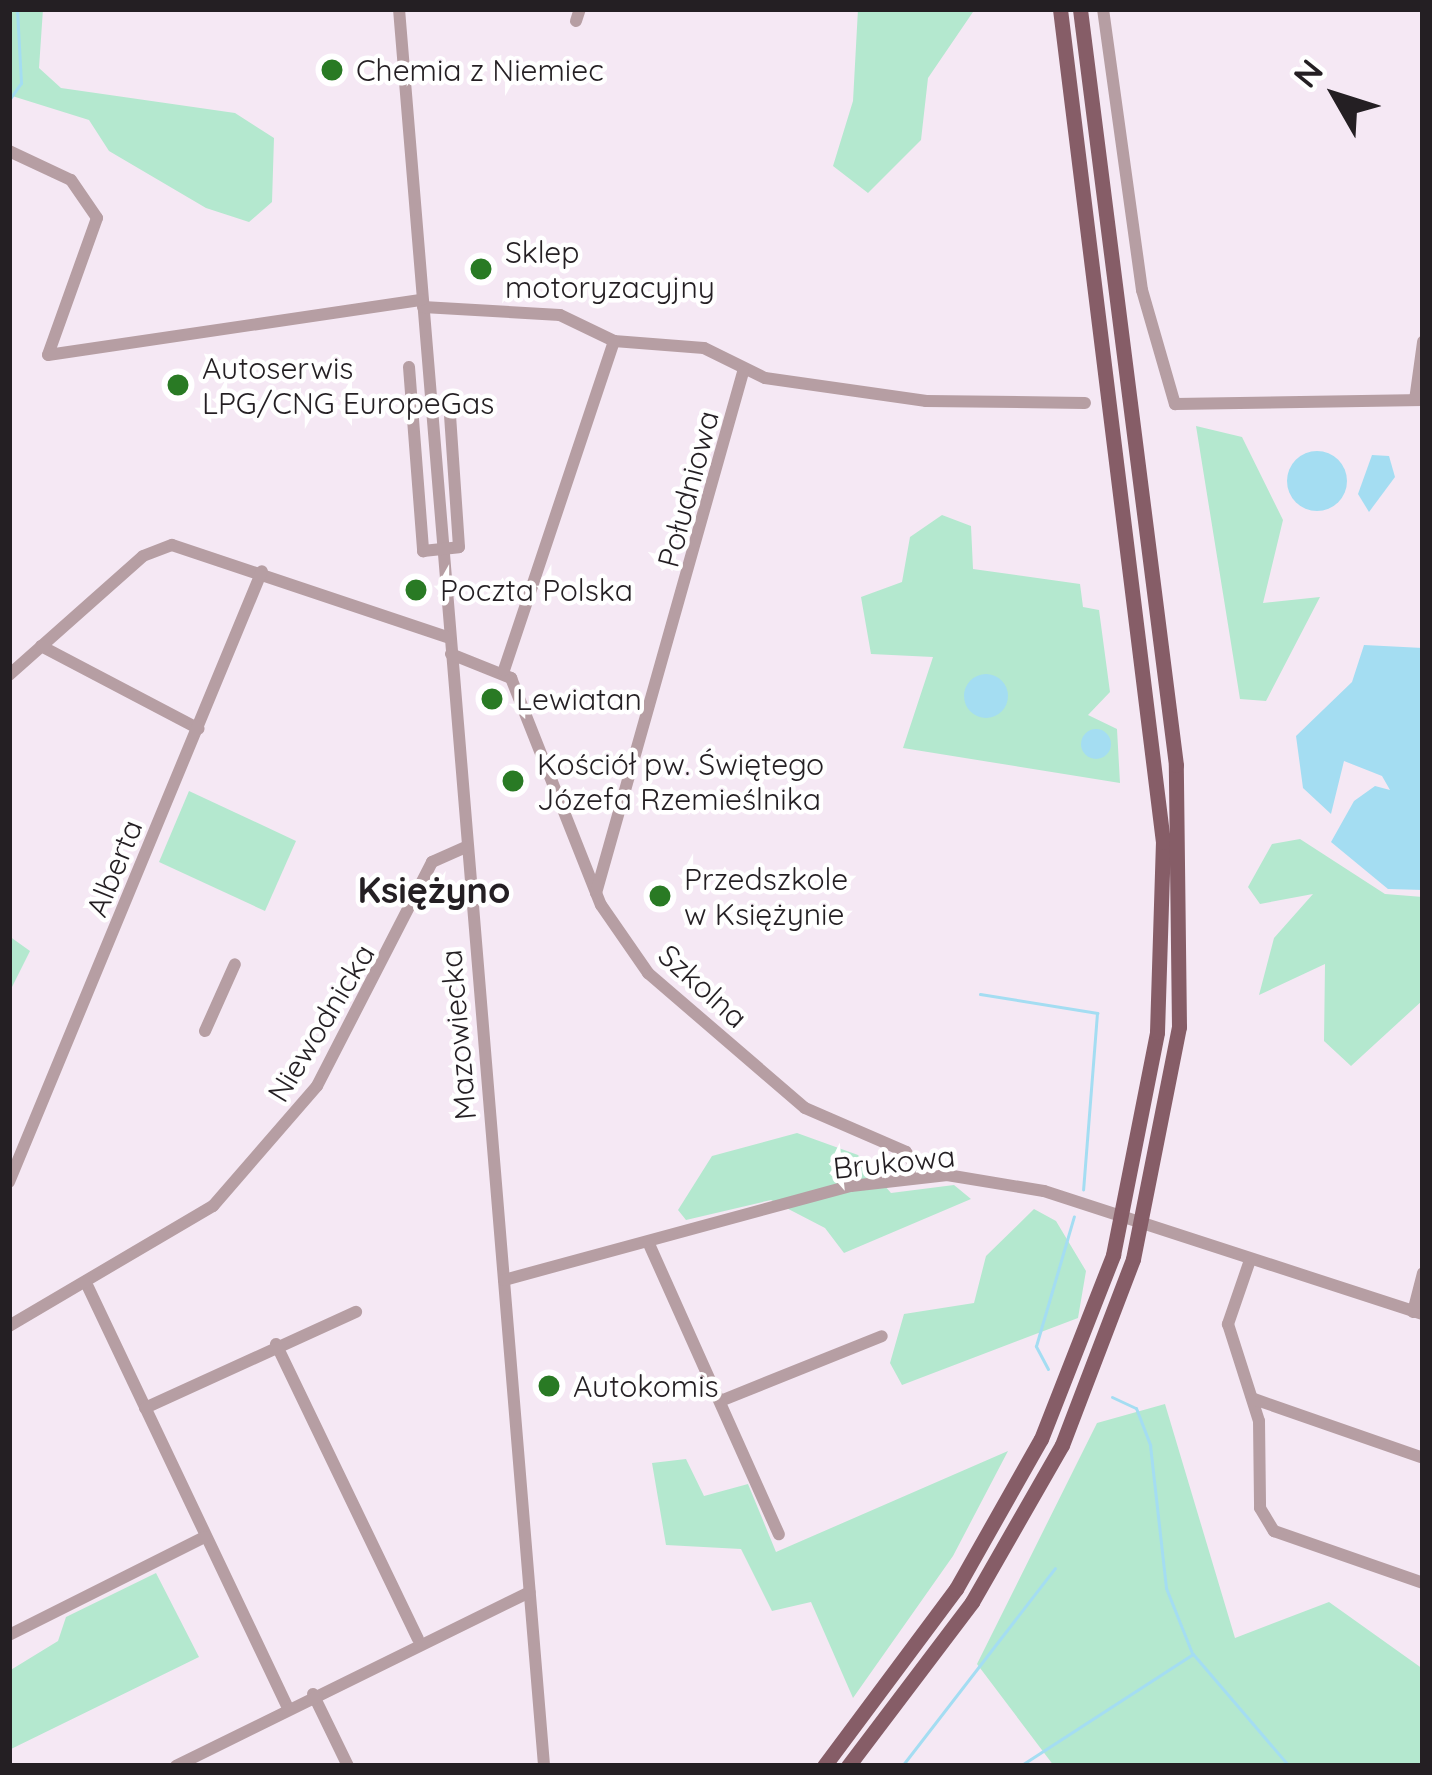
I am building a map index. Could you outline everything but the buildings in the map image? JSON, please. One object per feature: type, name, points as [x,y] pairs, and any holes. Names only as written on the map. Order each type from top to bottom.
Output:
[{"type":"main road","points":[[824,1766],[1015,1491],[1114,1255],[1134,1180],[1157,1032],[1162,842],[1060,9]]},
{"type":"main road","points":[[848,1766],[1030,1506],[1133,1258],[1153,1185],[1178,1027],[1183,844],[1080,9]]},
{"type":"street","name":"Mazowiecka","points":[[398,9],[544,1766]]},
{"type":"street","points":[[1103,9],[1142,290],[1175,404],[1419,400],[1423,342]]},
{"type":"street","points":[[9,151],[71,180],[97,218],[48,355],[422,303],[560,315],[614,341],[690,344],[743,373],[926,401],[1084,403]]},
{"type":"street","points":[[451,654],[504,670],[614,341]]},
{"type":"street","points":[[409,367],[421,545],[442,551],[459,547],[449,399]]},
{"type":"street","name":"Południowa","points":[[596,893],[743,373]]},
{"type":"street","points":[[9,675],[156,548],[190,545],[450,638]]},
{"type":"street","name":"Alberta","points":[[9,1182],[262,571]]},
{"type":"street","points":[[41,646],[199,729]]},
{"type":"street","name":"Szkolna","points":[[504,670],[596,893],[662,985],[805,1108],[906,1152],[923,1177]]},
{"type":"street","name":"Niewodnicka","points":[[9,1326],[88,1287],[204,1214],[279,1136],[348,1037],[432,862],[466,847]]},
{"type":"street","points":[[205,1031],[235,964]]},
{"type":"street","name":"Brukowa","points":[[504,1280],[923,1177],[1018,1184],[1249,1263],[1419,1313]]},
{"type":"street","points":[[649,1244],[723,1400],[779,1534]]},
{"type":"street","points":[[1249,1263],[1228,1324],[1253,1399],[1260,1508],[1274,1531],[1423,1583]]},
{"type":"street","points":[[1423,1273],[1419,1313],[1423,1328]]},
{"type":"street","points":[[88,1287],[287,1708]]},
{"type":"street","points":[[145,1408],[276,1344],[356,1312]]},
{"type":"street","points":[[723,1400],[882,1336]]},
{"type":"street","points":[[276,1344],[418,1639]]},
{"type":"street","points":[[1253,1399],[1423,1458]]},
{"type":"street","points":[[9,1635],[205,1537]]},
{"type":"street","points":[[176,1766],[418,1639],[530,1592]]},
{"type":"street","points":[[313,1694],[348,1766]]},
{"type":"green space","points":[[9,9],[43,9],[39,68],[61,88],[235,113],[274,138],[272,202],[249,222],[206,208],[109,151],[89,120],[9,95]]},
{"type":"green space","points":[[858,9],[975,9],[928,78],[921,140],[868,193],[833,166],[853,101]]},
{"type":"green space","points":[[1196,426],[1242,437],[1283,520],[1263,603],[1320,597],[1266,701],[1240,699]]},
{"type":"green space","points":[[942,515],[971,526],[973,569],[1080,584],[1083,607],[1099,610],[1110,692],[1088,715],[1117,729],[1120,783],[903,748],[933,657],[871,654],[861,597],[902,582],[910,537]]},
{"type":"green space","points":[[189,791],[296,841],[265,911],[159,862]]},
{"type":"green space","points":[[1300,839],[1385,894],[1423,897],[1423,1000],[1351,1066],[1324,1041],[1325,964],[1259,995],[1274,938],[1313,894],[1260,904],[1248,887],[1272,844]]},
{"type":"green space","points":[[9,936],[30,951],[9,993]]},
{"type":"green space","points":[[797,1133],[858,1155],[891,1193],[954,1185],[971,1199],[844,1253],[825,1228],[771,1200],[686,1220],[678,1210],[712,1156]]},
{"type":"green space","points":[[1034,1209],[1056,1221],[1086,1271],[1078,1318],[902,1385],[890,1363],[904,1314],[974,1303],[986,1256]]},
{"type":"green space","points":[[1165,1404],[1235,1638],[1329,1602],[1423,1669],[1423,1766],[1054,1766],[977,1664],[1097,1423]]},
{"type":"green space","points":[[1008,1451],[953,1556],[853,1698],[811,1602],[772,1611],[741,1549],[666,1545],[652,1463],[686,1459],[704,1496],[748,1484],[776,1552]]},
{"type":"green space","points":[[156,1573],[199,1657],[9,1750],[9,1671],[58,1641],[66,1617]]},
{"type":"water","points":[[1317,451],[1338,460],[1347,481],[1338,502],[1317,511],[1296,502],[1287,481],[1296,460]]},
{"type":"water","points":[[1372,455],[1389,456],[1395,477],[1369,512],[1358,494]]},
{"type":"water","points":[[1364,645],[1423,648],[1423,890],[1388,889],[1331,842],[1354,801],[1375,786],[1390,790],[1382,776],[1344,761],[1331,814],[1303,788],[1296,736],[1352,682]]},
{"type":"water","points":[[986,674],[1001,681],[1008,696],[1001,711],[986,718],[971,711],[964,696],[971,681]]},
{"type":"water","points":[[1096,729],[1107,733],[1111,744],[1107,755],[1096,759],[1085,755],[1081,744],[1085,733]]},
{"type":"waterway","points":[[9,100],[21,83],[17,9]]},
{"type":"waterway","points":[[980,994],[1097,1013],[1083,1189]]},
{"type":"waterway","points":[[1048,1369],[1036,1346],[1074,1216]]},
{"type":"waterway","points":[[1112,1397],[1136,1408],[1150,1445],[1166,1588],[1192,1653]]},
{"type":"waterway","points":[[902,1766],[1055,1568]]},
{"type":"waterway","points":[[1020,1766],[1193,1654],[1289,1766]]},
{"type":"place","name":"Chemia z Niemiec","points":[[332,70]]},
{"type":"place","name":"Sklep motoryzacyjny","points":[[481,269]]},
{"type":"place","name":"Autoserwis LPG/CNG EuropeGas","points":[[178,385]]},
{"type":"place","name":"Poczta Polska","points":[[416,590]]},
{"type":"place","name":"Lewiatan","points":[[492,699]]},
{"type":"place","name":"Kościół pw. Świętego Józefa Rzemieślnika","points":[[513,781]]},
{"type":"place","name":"Przedszkole w Księżynie","points":[[660,896]]},
{"type":"place","name":"Autokomis","points":[[549,1386]]},
{"type":"district","name":"Księżyno","points":[[434,890]]}]
